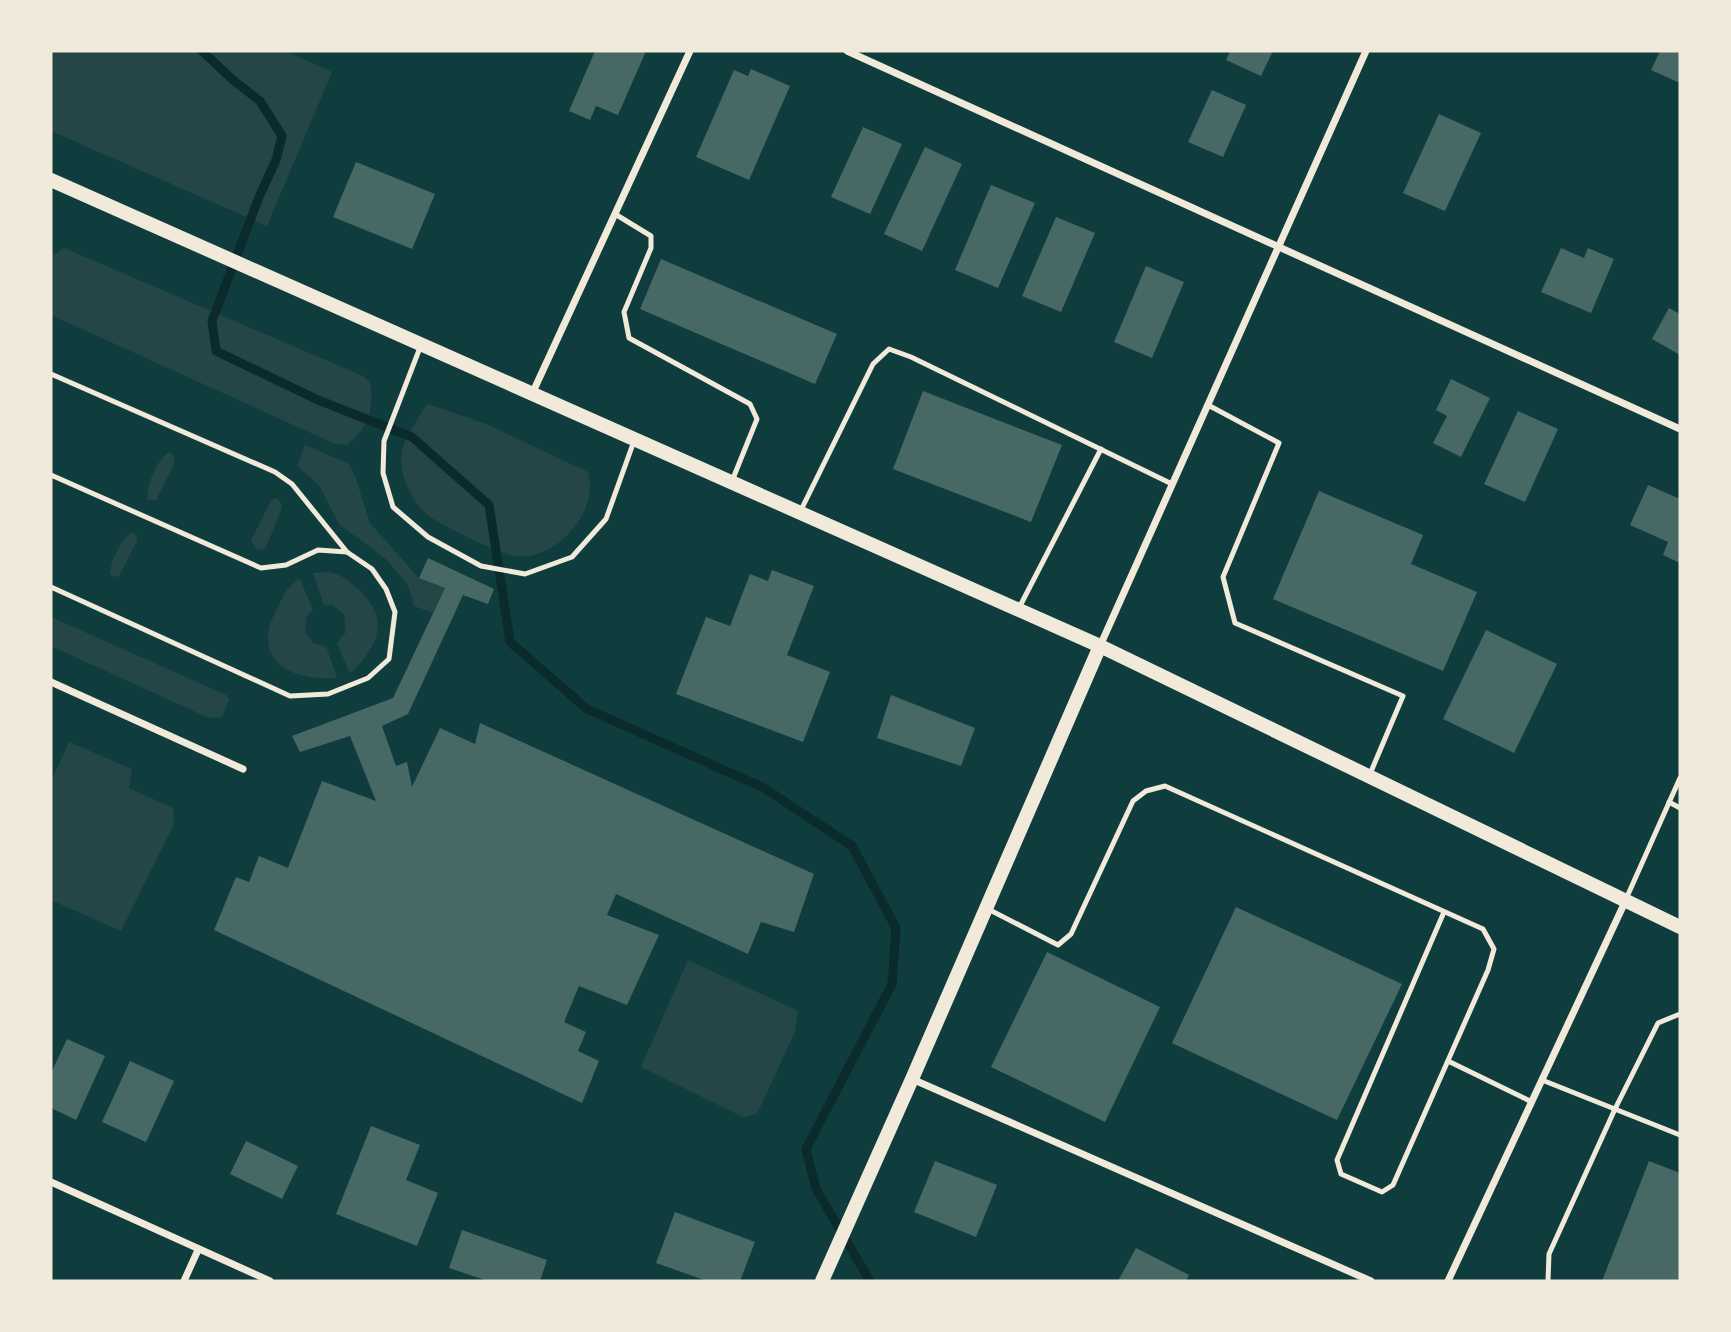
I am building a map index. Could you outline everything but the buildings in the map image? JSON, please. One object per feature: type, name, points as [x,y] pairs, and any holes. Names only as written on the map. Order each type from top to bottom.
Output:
[{"type":"main road","points":[[51,180],[1100,646],[1680,928]]},
{"type":"main road","points":[[822,1281],[1100,646]]},
{"type":"street","points":[[532,394],[690,51]]},
{"type":"street","points":[[847,51],[1680,429]]},
{"type":"street","points":[[1100,646],[1366,51]]},
{"type":"street","points":[[51,682],[243,769]]},
{"type":"street","points":[[1448,1281],[1625,902]]},
{"type":"street","points":[[912,1080],[1371,1281]]},
{"type":"street","points":[[51,1182],[270,1281]]},
{"type":"street","points":[[184,1281],[198,1250]]},
{"type":"lane","points":[[615,214],[651,236],[651,248],[624,312],[629,338],[750,404],[757,418],[732,483]]},
{"type":"lane","points":[[421,345],[384,440],[383,473],[393,507],[428,537],[481,566],[525,574],[572,557],[606,519],[634,440]]},
{"type":"lane","points":[[799,513],[873,365],[889,349],[1172,484]]},
{"type":"lane","points":[[51,374],[275,472],[292,484],[347,552],[372,569],[386,589],[395,612],[389,659],[368,678],[328,694],[290,696],[51,587]]},
{"type":"lane","points":[[1208,405],[1279,443],[1223,577],[1236,623],[1403,696],[1369,777]]},
{"type":"lane","points":[[1018,610],[1101,449]]},
{"type":"lane","points":[[51,475],[261,568],[286,565],[318,550],[347,552]]},
{"type":"lane","points":[[1625,902],[1680,778]]},
{"type":"lane","points":[[986,908],[1058,945],[1071,934],[1133,801],[1146,791],[1166,786],[1483,929],[1494,949],[1488,970],[1394,1185],[1381,1192],[1341,1174],[1338,1160],[1444,912]]},
{"type":"lane","points":[[1669,802],[1680,808]]},
{"type":"lane","points":[[1548,1281],[1549,1254],[1615,1109],[1658,1023],[1680,1014]]},
{"type":"lane","points":[[1448,1062],[1532,1101]]},
{"type":"lane","points":[[1542,1080],[1680,1135]]},
{"type":"shaded area","points":[[51,51],[285,51],[332,72],[267,226],[51,131]]},
{"type":"shaded area","points":[[64,248],[363,376],[370,382],[371,392],[365,425],[347,445],[335,444],[51,315],[51,257]]},
{"type":"shaded area","points":[[426,405],[486,424],[588,472],[590,487],[587,502],[571,531],[545,551],[530,556],[515,556],[467,537],[424,512],[406,482],[401,456],[407,437]]},
{"type":"shaded area","points":[[305,445],[349,464],[370,523],[419,578],[445,588],[433,613],[414,606],[408,585],[386,559],[339,524],[319,485],[297,466]]},
{"type":"shaded area","points":[[169,452],[174,457],[174,464],[156,500],[147,500],[153,473]]},
{"type":"shaded area","points":[[276,498],[282,507],[267,545],[263,550],[259,549],[251,541],[271,500]]},
{"type":"shaded area","points":[[132,532],[137,536],[137,541],[119,576],[114,577],[110,574],[114,557]]},
{"type":"shaded area","points":[[328,572],[341,576],[360,591],[370,602],[378,623],[374,643],[350,674],[337,643],[346,632],[344,614],[333,605],[324,605],[313,573]]},
{"type":"shaded area","points":[[300,579],[313,610],[307,616],[305,632],[314,644],[326,646],[337,678],[291,672],[281,666],[269,648],[268,632],[272,618],[286,592]]},
{"type":"shaded area","points":[[51,617],[226,695],[229,699],[222,717],[209,718],[51,646]]},
{"type":"shaded area","points":[[69,742],[132,769],[129,788],[173,808],[174,824],[121,931],[51,900],[51,782]]},
{"type":"shaded area","points":[[688,960],[798,1011],[795,1032],[757,1114],[743,1117],[641,1067]]},
{"type":"waterway","points":[[202,51],[260,101],[282,136],[276,160],[259,197],[212,321],[216,351],[318,400],[412,437],[489,505],[510,642],[587,709],[764,788],[852,846],[896,928],[892,984],[806,1149],[816,1189],[870,1281]]}]
